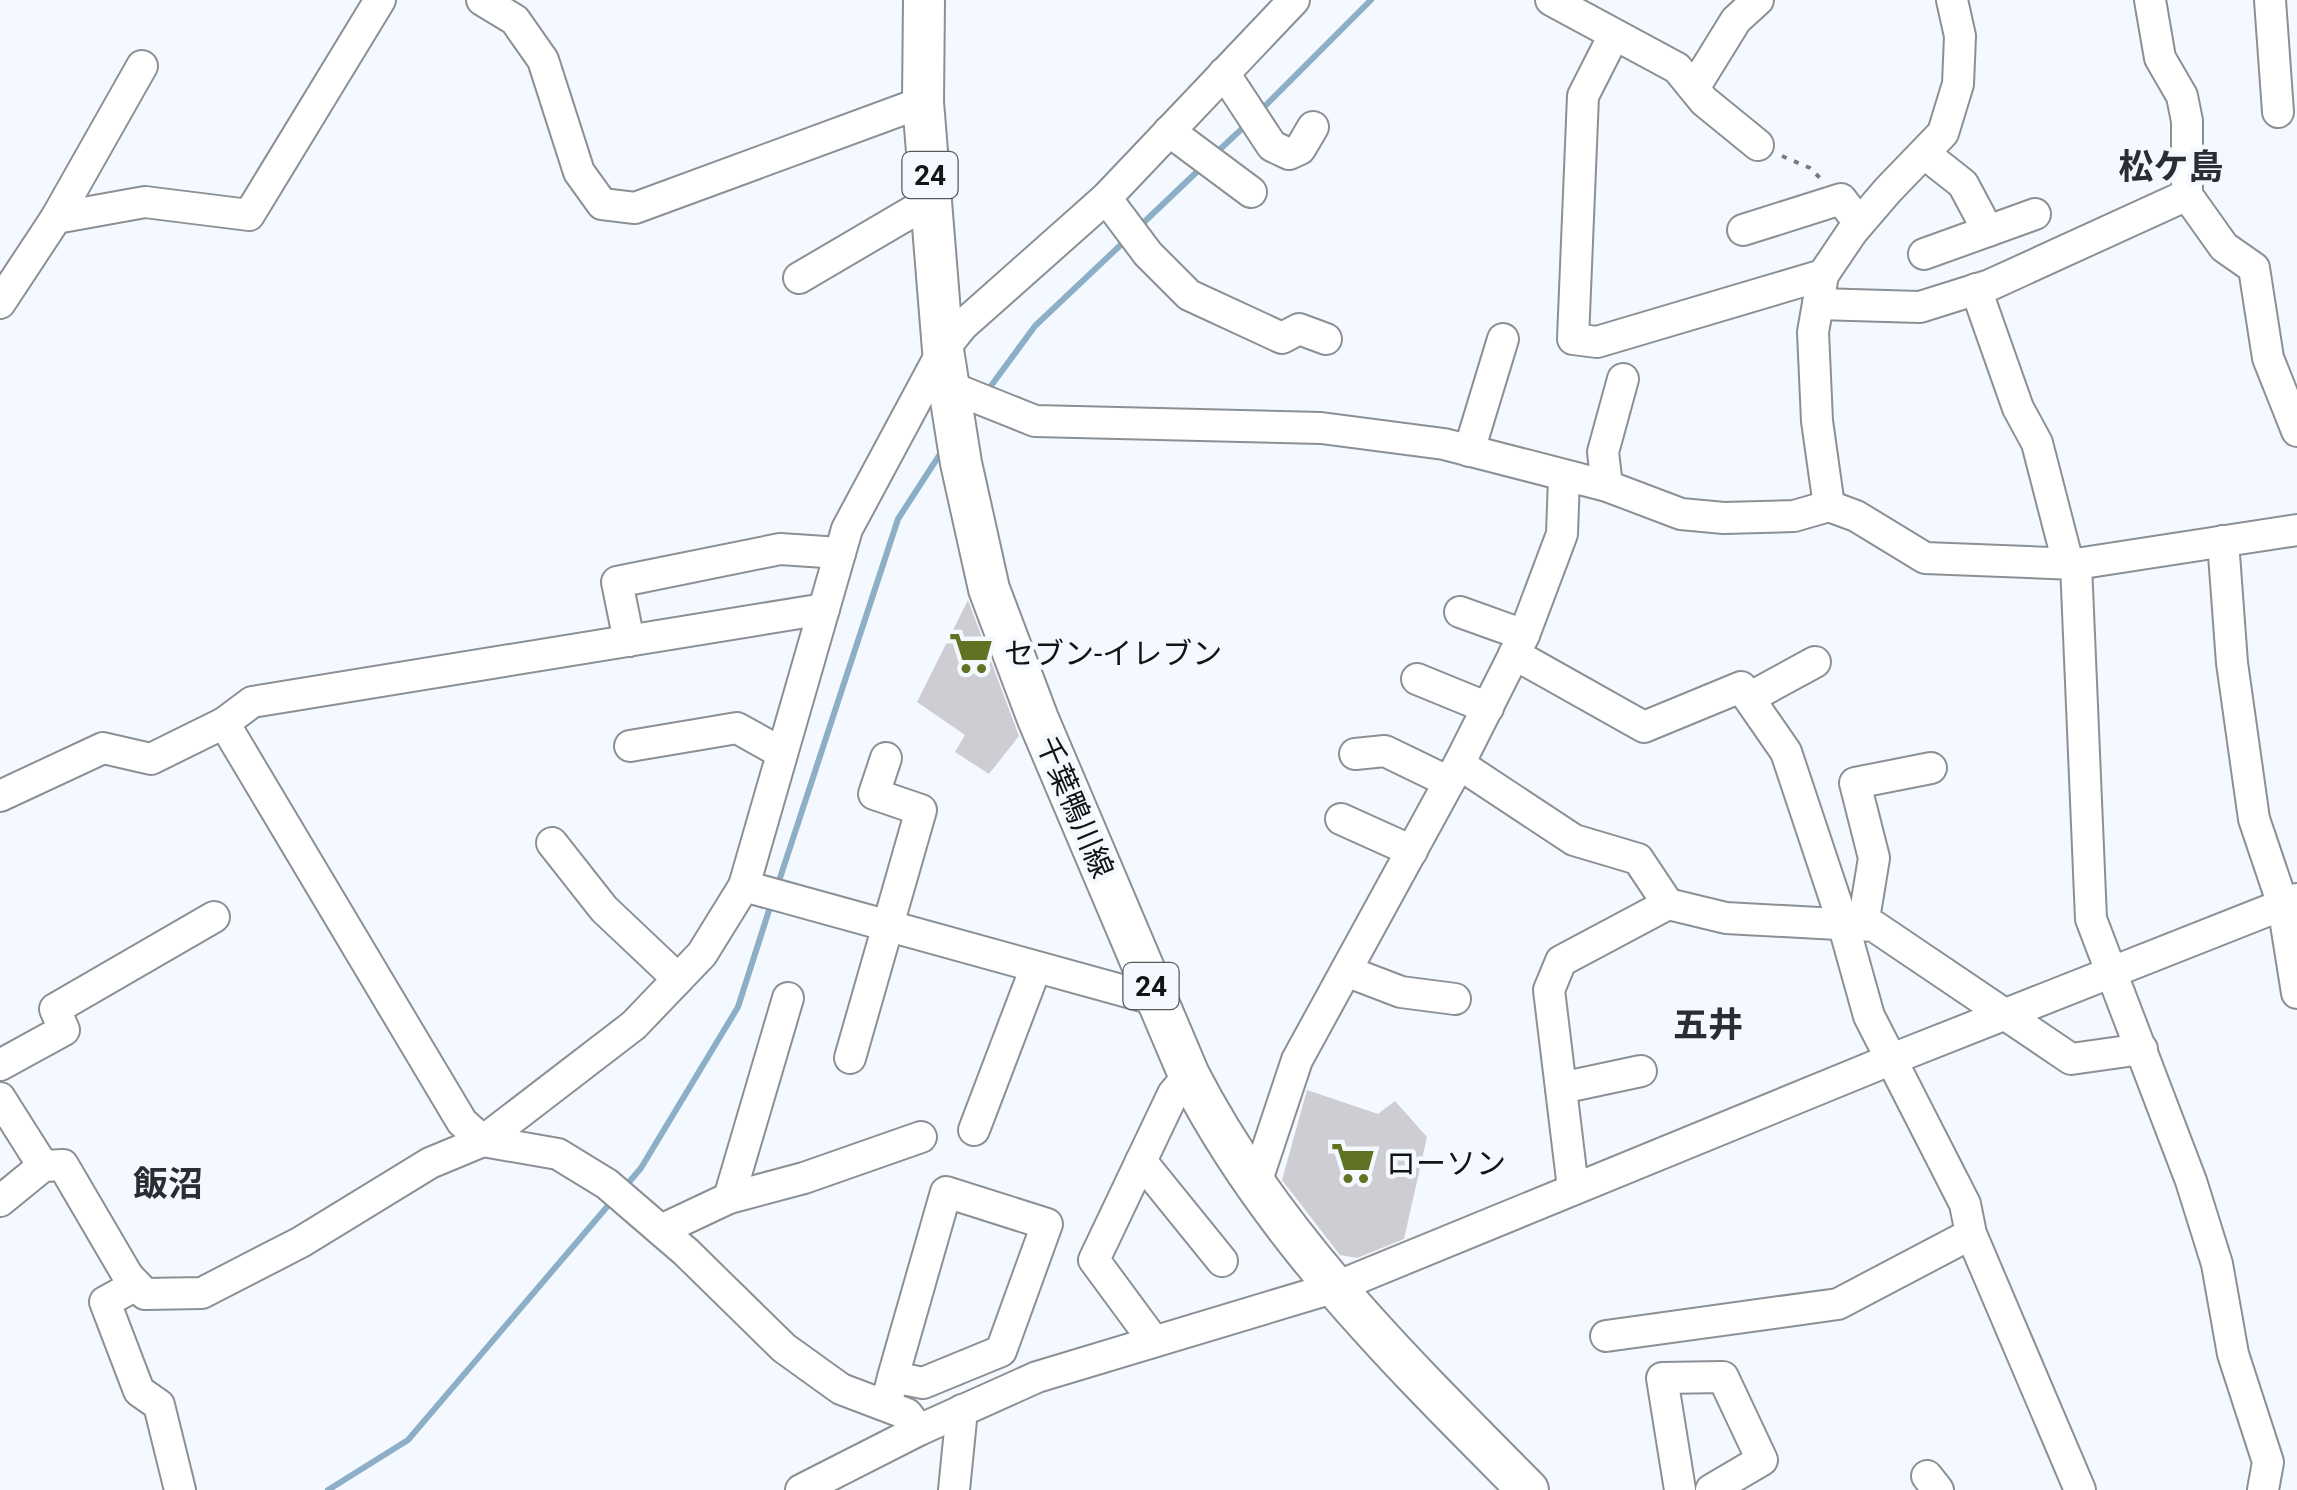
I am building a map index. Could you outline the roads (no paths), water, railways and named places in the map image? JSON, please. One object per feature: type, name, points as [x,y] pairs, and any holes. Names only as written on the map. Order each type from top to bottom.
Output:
[{"type":"main road","name":"千葉鴨川線","points":[[924,0],[923,102],[946,368],[961,463],[989,589],[1038,719],[1156,1000],[1218,1131],[1255,1186],[1336,1287],[1425,1386],[1528,1490]]},
{"type":"street","points":[[56,218],[145,202],[249,215],[380,0]]},
{"type":"street","points":[[482,0],[515,20],[543,60],[579,172],[602,204],[636,208],[923,102]]},
{"type":"street","points":[[1743,230],[1850,211],[1925,154],[1943,133],[1958,84],[1960,36],[1952,0]]},
{"type":"street","points":[[2150,0],[2160,58],[2182,96],[2187,195],[2224,247],[2254,268],[2268,358],[2297,431]]},
{"type":"street","points":[[2270,0],[2278,112]]},
{"type":"street","points":[[1555,1],[1678,68],[1704,101],[1758,145]]},
{"type":"street","points":[[0,1201],[43,1166],[62,1166],[145,1294],[202,1293],[300,1242],[430,1163],[483,1141],[634,1025],[702,954],[744,886],[847,529],[946,368],[963,325],[1106,198],[1284,3]]},
{"type":"street","points":[[1694,88],[1747,10]]},
{"type":"street","points":[[1614,36],[1583,96],[1573,339],[1597,342],[1820,289],[1920,306],[1976,290],[2187,195]]},
{"type":"street","points":[[0,303],[56,218],[142,66]]},
{"type":"street","points":[[1224,73],[1272,146],[1289,154],[1300,149],[1313,126]]},
{"type":"street","points":[[1169,131],[1251,192]]},
{"type":"street","points":[[1925,154],[1963,184],[1988,231]]},
{"type":"street","points":[[1106,198],[1148,254],[1189,295],[1282,338],[1299,329],[1326,339]]},
{"type":"street","points":[[799,278],[932,200]]},
{"type":"street","points":[[1829,506],[1817,421],[1813,332],[1820,289],[1850,211]]},
{"type":"street","points":[[1924,254],[2035,214]]},
{"type":"street","points":[[1976,290],[2018,408],[2036,443],[2072,564],[2092,918],[2192,1181],[2218,1264],[2233,1354],[2268,1462],[2262,1490]]},
{"type":"street","points":[[1468,451],[1503,339]]},
{"type":"street","points":[[946,368],[1036,420],[1322,428],[1444,444],[1607,486],[1681,514],[1724,518],[1794,516],[1829,506],[1856,516],[1925,558],[2072,564],[2297,530]]},
{"type":"street","points":[[1607,486],[1603,452],[1623,379]]},
{"type":"street","points":[[1255,1186],[1297,1060],[1454,773],[1519,645],[1562,534],[1564,478]]},
{"type":"street","points":[[2224,541],[2232,663],[2254,819],[2290,902],[2297,993]]},
{"type":"street","points":[[629,641],[617,582],[780,549],[840,553]]},
{"type":"street","points":[[0,796],[103,748],[152,759],[224,722],[252,702],[824,610]]},
{"type":"street","points":[[1460,612],[1519,645],[1644,727],[1741,687],[1749,698],[1786,752],[1853,924],[1869,1016],[1965,1204],[1971,1234],[2080,1490]]},
{"type":"street","points":[[1749,698],[1815,662]]},
{"type":"street","points":[[1417,679],[1488,708]]},
{"type":"street","points":[[224,722],[462,1122],[483,1141],[558,1154],[607,1184],[784,1348],[842,1389],[889,1391],[923,1383],[1001,1352],[1048,1224],[946,1192],[889,1391]]},
{"type":"street","points":[[630,746],[737,728],[782,753]]},
{"type":"street","points":[[1355,754],[1384,751],[1454,773],[1574,840],[1638,859],[1668,904]]},
{"type":"street","points":[[850,1058],[921,810],[874,794],[886,758]]},
{"type":"street","points":[[1853,924],[1874,858],[1855,782],[1931,768]]},
{"type":"street","points":[[1341,819],[1412,851]]},
{"type":"street","points":[[552,843],[604,909],[678,979]]},
{"type":"street","points":[[744,886],[1156,1000]]},
{"type":"street","points":[[801,1490],[1037,1377],[1336,1287],[1892,1058],[2290,902]]},
{"type":"street","points":[[1572,1188],[1548,997],[1561,961],[1668,904],[1726,918],[1874,926],[2071,1059],[2142,1049]]},
{"type":"street","points":[[0,1065],[64,1030],[54,1009],[214,917]]},
{"type":"street","points":[[974,1130],[1036,967]]},
{"type":"street","points":[[1346,971],[1402,992],[1454,999]]},
{"type":"street","points":[[728,1198],[788,998]]},
{"type":"street","points":[[1561,1088],[1641,1071]]},
{"type":"street","points":[[1153,1340],[1094,1260],[1172,1094],[1189,1075]]},
{"type":"street","points":[[0,1098],[43,1166]]},
{"type":"street","points":[[660,1230],[728,1198],[804,1178],[922,1137]]},
{"type":"street","points":[[1141,1161],[1222,1261]]},
{"type":"street","points":[[1606,1336],[1838,1304],[1971,1234]]},
{"type":"street","points":[[136,1285],[105,1302],[138,1390],[158,1404],[180,1490]]},
{"type":"street","points":[[1680,1490],[1662,1378],[1722,1377],[1762,1460],[1711,1490]]},
{"type":"street","points":[[889,1391],[920,1430]]},
{"type":"street","points":[[954,1490],[962,1410]]},
{"type":"waterway","points":[[1260,111],[1371,0]]},
{"type":"waterway","points":[[1216,153],[1247,124]]},
{"type":"waterway","points":[[1140,226],[1204,165]]},
{"type":"waterway","points":[[988,390],[1035,326],[1128,238]]},
{"type":"waterway","points":[[777,887],[898,519],[944,448]]},
{"type":"waterway","points":[[624,1188],[641,1168],[738,1007],[771,904]]},
{"type":"waterway","points":[[328,1490],[408,1440],[612,1201]]},
{"type":"place","name":"セブン-イレブン","points":[[971,653]]},
{"type":"place","name":"ローソン","points":[[1353,1163]]},
{"type":"district","name":"松ケ島","points":[[2171,167]]},
{"type":"district","name":"五井","points":[[1708,1025]]},
{"type":"district","name":"飯沼","points":[[168,1184]]}]
